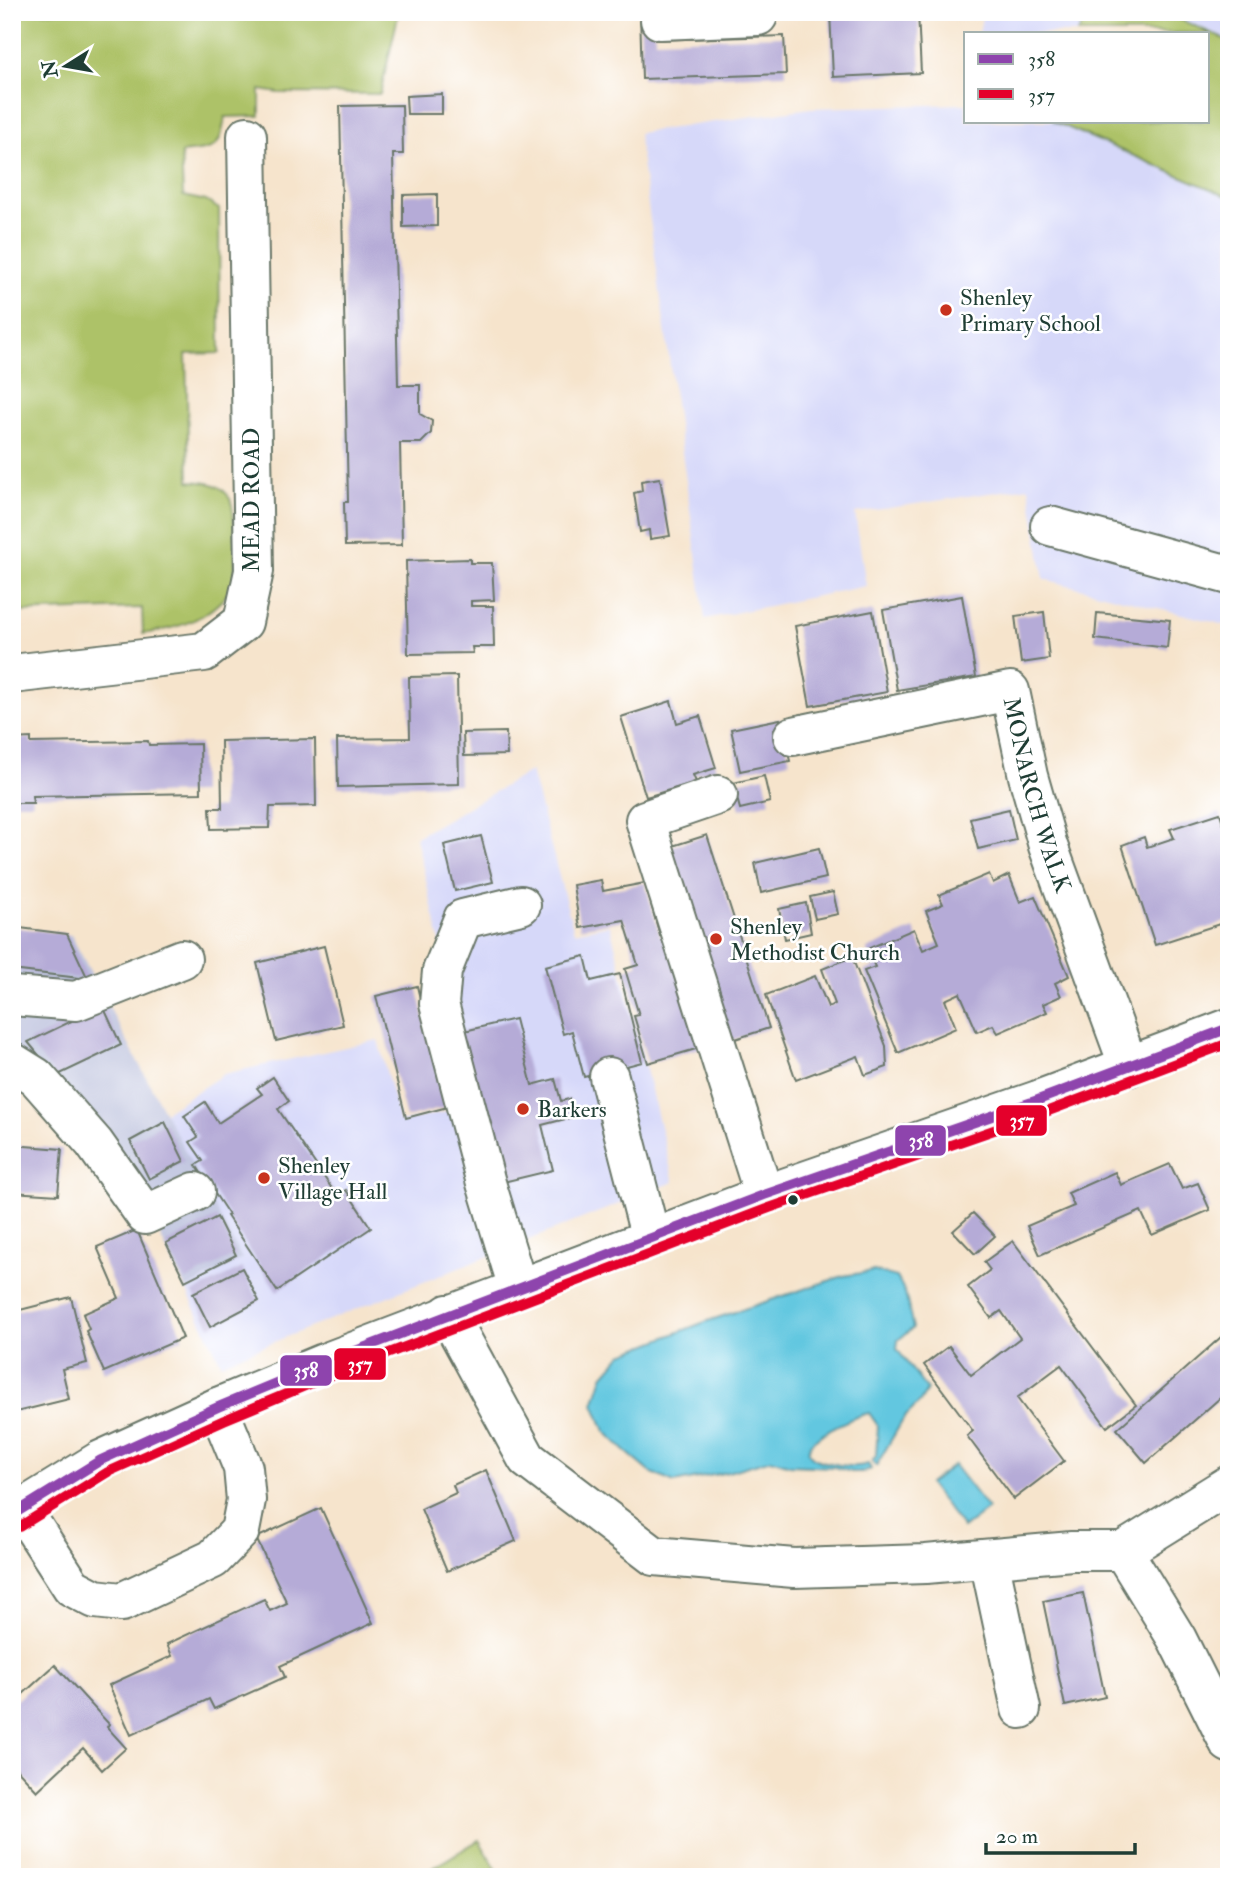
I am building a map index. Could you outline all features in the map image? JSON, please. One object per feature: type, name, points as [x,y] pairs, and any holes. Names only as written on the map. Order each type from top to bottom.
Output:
[{"type":"main road","points":[[660,20],[758,16],[758,12]]},
{"type":"main road","name":"MEAD ROAD","points":[[12,674],[204,652],[243,622],[254,571],[247,135]]},
{"type":"main road","points":[[1051,526],[1229,575]]},
{"type":"main road","name":"MONARCH WALK","points":[[793,736],[1010,691],[1028,776],[1048,846],[1129,1067]]},
{"type":"main road","points":[[718,795],[645,820],[764,1195]]},
{"type":"main road","points":[[518,1289],[486,1183],[439,1004],[442,971],[463,919],[521,905]]},
{"type":"main road","points":[[12,996],[76,1001],[182,959]]},
{"type":"main road","points":[[218,1407],[243,1468],[246,1500],[240,1531],[213,1559],[122,1602],[95,1599],[72,1587],[17,1512],[101,1461],[218,1407],[448,1314],[764,1195],[1129,1067],[1229,1028]]},
{"type":"main road","points":[[12,1062],[36,1077],[94,1143],[145,1215],[195,1192]]},
{"type":"main road","points":[[609,1077],[651,1238]]},
{"type":"main road","points":[[448,1314],[527,1459],[654,1556],[794,1568],[926,1564],[1072,1551],[1123,1551],[1229,1485]]},
{"type":"main road","points":[[1123,1551],[1177,1639],[1229,1743]]},
{"type":"main road","points":[[989,1559],[1021,1709]]},
{"type":"shaded area","name":"Shenley Primary School","points":[[983,12],[1207,12],[1229,23],[1229,626],[1044,579],[1029,487],[855,513],[866,586],[705,619],[638,133],[811,108],[964,104],[964,122],[1210,122],[1210,32],[979,32]]},
{"type":"shaded area","points":[[531,771],[574,932],[610,925],[674,1182],[221,1363],[186,1289],[241,1259],[163,1113],[224,1074],[378,1040],[400,1122],[458,1109],[441,946],[416,837]]},
{"type":"shaded area","points":[[12,928],[71,935],[242,1259],[186,1289],[135,1185],[12,1050]]},
{"type":"green space","points":[[12,12],[399,12],[380,94],[279,93],[260,90],[260,116],[225,117],[221,137],[214,147],[181,153],[183,196],[206,201],[219,209],[220,353],[186,354],[189,481],[217,486],[230,499],[235,568],[231,589],[213,609],[185,624],[164,630],[143,634],[142,608],[15,612],[15,644],[12,648]]},
{"type":"green space","points":[[1087,12],[1163,12],[1209,32],[1078,32]]},
{"type":"green space","points":[[1210,33],[1229,41],[1229,197],[1055,122],[1210,122]]},
{"type":"green space","points":[[479,1840],[501,1877],[418,1877]]},
{"type":"water","points":[[874,1271],[897,1277],[905,1292],[913,1328],[898,1340],[897,1349],[927,1390],[920,1402],[904,1418],[876,1466],[872,1461],[876,1456],[878,1426],[869,1413],[844,1422],[818,1437],[810,1445],[809,1453],[817,1459],[835,1464],[868,1464],[871,1469],[852,1472],[834,1467],[790,1465],[771,1459],[728,1472],[674,1483],[650,1472],[605,1431],[594,1404],[603,1376],[622,1354],[705,1322],[843,1276]]},
{"type":"water","points":[[954,1465],[988,1509],[963,1528],[929,1484]]},
{"type":"building","points":[[640,12],[654,12],[655,40],[784,36],[786,74],[642,79]]},
{"type":"building","points":[[830,12],[918,12],[921,73],[833,77]]},
{"type":"building","points":[[442,94],[442,114],[407,114],[406,96]]},
{"type":"building","points":[[402,105],[403,154],[393,154],[398,385],[420,385],[420,414],[432,421],[431,433],[421,443],[400,443],[402,545],[345,546],[344,502],[348,502],[340,106]]},
{"type":"building","points":[[437,194],[437,226],[403,227],[403,195]]},
{"type":"building","points":[[660,478],[670,536],[650,539],[649,530],[640,532],[634,493],[642,491],[641,481]]},
{"type":"building","points":[[470,559],[470,563],[492,563],[494,600],[471,601],[471,606],[493,606],[494,647],[472,647],[473,653],[408,654],[406,561]]},
{"type":"building","points":[[962,596],[976,677],[897,690],[883,610]]},
{"type":"building","points":[[873,611],[887,692],[810,706],[795,626]]},
{"type":"building","points":[[1044,612],[1049,659],[1021,663],[1015,616]]},
{"type":"building","points":[[1097,613],[1170,620],[1167,648],[1095,639]]},
{"type":"building","points":[[457,676],[459,784],[338,787],[337,739],[410,738],[409,677]]},
{"type":"building","points":[[671,701],[677,723],[700,716],[716,768],[693,775],[696,782],[646,797],[621,717]]},
{"type":"building","points":[[780,719],[790,761],[740,771],[731,729]]},
{"type":"building","points":[[506,732],[507,755],[464,756],[463,733]]},
{"type":"building","points":[[31,738],[31,743],[148,741],[149,745],[200,744],[201,793],[32,796],[33,803],[12,803],[12,739]]},
{"type":"building","points":[[315,739],[316,806],[270,807],[269,828],[211,829],[210,808],[222,808],[221,741]]},
{"type":"building","points":[[764,776],[770,802],[740,809],[733,783]]},
{"type":"building","points":[[1009,809],[1016,840],[978,849],[970,818]]},
{"type":"building","points":[[1220,813],[1229,841],[1229,921],[1155,945],[1122,845],[1144,837],[1147,847],[1174,838],[1170,829]]},
{"type":"building","name":"Shenley Methodist Church","points":[[707,835],[769,1028],[726,1042],[663,849]]},
{"type":"building","points":[[481,836],[493,882],[455,891],[444,845]]},
{"type":"building","points":[[819,848],[826,878],[761,893],[755,863]]},
{"type":"building","points":[[989,874],[993,883],[1009,875],[1020,902],[1035,896],[1069,976],[1055,983],[1061,996],[1043,1004],[1047,1012],[998,1033],[993,1025],[977,1032],[960,993],[945,1000],[956,1028],[898,1053],[864,971],[875,967],[867,949],[914,929],[923,950],[939,943],[926,911],[943,904],[939,895]]},
{"type":"building","points":[[601,880],[603,891],[645,883],[660,936],[667,934],[713,1044],[648,1063],[634,1016],[639,1015],[625,969],[638,965],[624,920],[580,928],[573,885]]},
{"type":"building","points":[[833,892],[838,914],[815,919],[810,897]]},
{"type":"building","points":[[806,903],[811,933],[785,939],[779,909]]},
{"type":"building","points":[[12,927],[67,934],[88,979],[12,970]]},
{"type":"building","points":[[324,946],[343,1025],[276,1041],[257,963]]},
{"type":"building","points":[[585,956],[591,981],[620,974],[642,1062],[584,1077],[572,1031],[563,1034],[545,966]]},
{"type":"building","points":[[852,957],[886,1046],[887,1067],[865,1075],[858,1056],[796,1080],[766,995],[815,976],[828,1007],[835,1004],[822,969]]},
{"type":"building","points":[[417,986],[426,1024],[455,1105],[406,1118],[376,996]]},
{"type":"building","points":[[103,1006],[121,1045],[56,1076],[28,1042]]},
{"type":"building","name":"Barkers","points":[[515,1019],[532,1085],[555,1079],[561,1101],[569,1099],[573,1117],[542,1125],[553,1170],[495,1184],[456,1033]]},
{"type":"building","name":"Shenley Village Hall","points":[[273,1077],[289,1101],[278,1109],[337,1196],[346,1190],[371,1228],[277,1291],[196,1165],[203,1161],[190,1142],[198,1137],[184,1116],[205,1102],[218,1123],[262,1094],[257,1088]]},
{"type":"building","points":[[165,1122],[184,1161],[149,1179],[130,1141]]},
{"type":"building","points":[[12,1145],[62,1149],[58,1195],[12,1192]]},
{"type":"building","points":[[1170,1164],[1182,1189],[1198,1183],[1210,1210],[1152,1235],[1141,1211],[1040,1255],[1027,1226],[1074,1206],[1068,1193],[1115,1172],[1121,1185]]},
{"type":"building","points":[[973,1213],[995,1236],[975,1254],[953,1231]]},
{"type":"building","points":[[217,1217],[236,1255],[185,1281],[166,1243]]},
{"type":"building","points":[[137,1230],[183,1338],[104,1372],[86,1331],[89,1329],[83,1314],[119,1298],[97,1247]]},
{"type":"building","points":[[1013,1241],[1136,1405],[1107,1427],[1061,1365],[1017,1398],[1064,1461],[1014,1499],[967,1436],[973,1431],[924,1365],[949,1346],[971,1375],[1020,1338],[1001,1311],[991,1318],[968,1287],[990,1270],[984,1262]]},
{"type":"building","points":[[242,1268],[259,1301],[210,1327],[193,1293]]},
{"type":"building","points":[[71,1297],[87,1363],[62,1369],[69,1399],[16,1412],[12,1396],[12,1312]]},
{"type":"building","points":[[1229,1330],[1229,1390],[1146,1463],[1117,1429]]},
{"type":"building","points":[[486,1470],[516,1541],[447,1571],[421,1509],[456,1493],[453,1485]]},
{"type":"building","points":[[321,1508],[373,1623],[280,1666],[285,1677],[214,1709],[209,1699],[131,1735],[109,1685],[172,1656],[167,1644],[264,1599],[270,1611],[287,1603],[256,1538]]},
{"type":"building","points":[[1083,1593],[1105,1697],[1065,1706],[1043,1601]]},
{"type":"building","points":[[55,1665],[109,1724],[107,1727],[126,1748],[102,1770],[83,1748],[37,1791],[12,1764],[12,1704]]},
{"type":"transit line","name":"358","points":[[12,1515],[101,1460],[324,1363],[764,1195],[1038,1100],[1229,1028]]},
{"type":"transit line","name":"357","points":[[19,1527],[108,1472],[329,1376],[769,1208],[1043,1113],[1229,1043]]},
{"type":"place","name":"Shenley Primary School","points":[[946,310]]},
{"type":"place","name":"Shenley Methodist Church","points":[[716,939]]},
{"type":"place","name":"Barkers","points":[[523,1109]]},
{"type":"place","name":"Shenley Village Hall","points":[[264,1178]]}]
